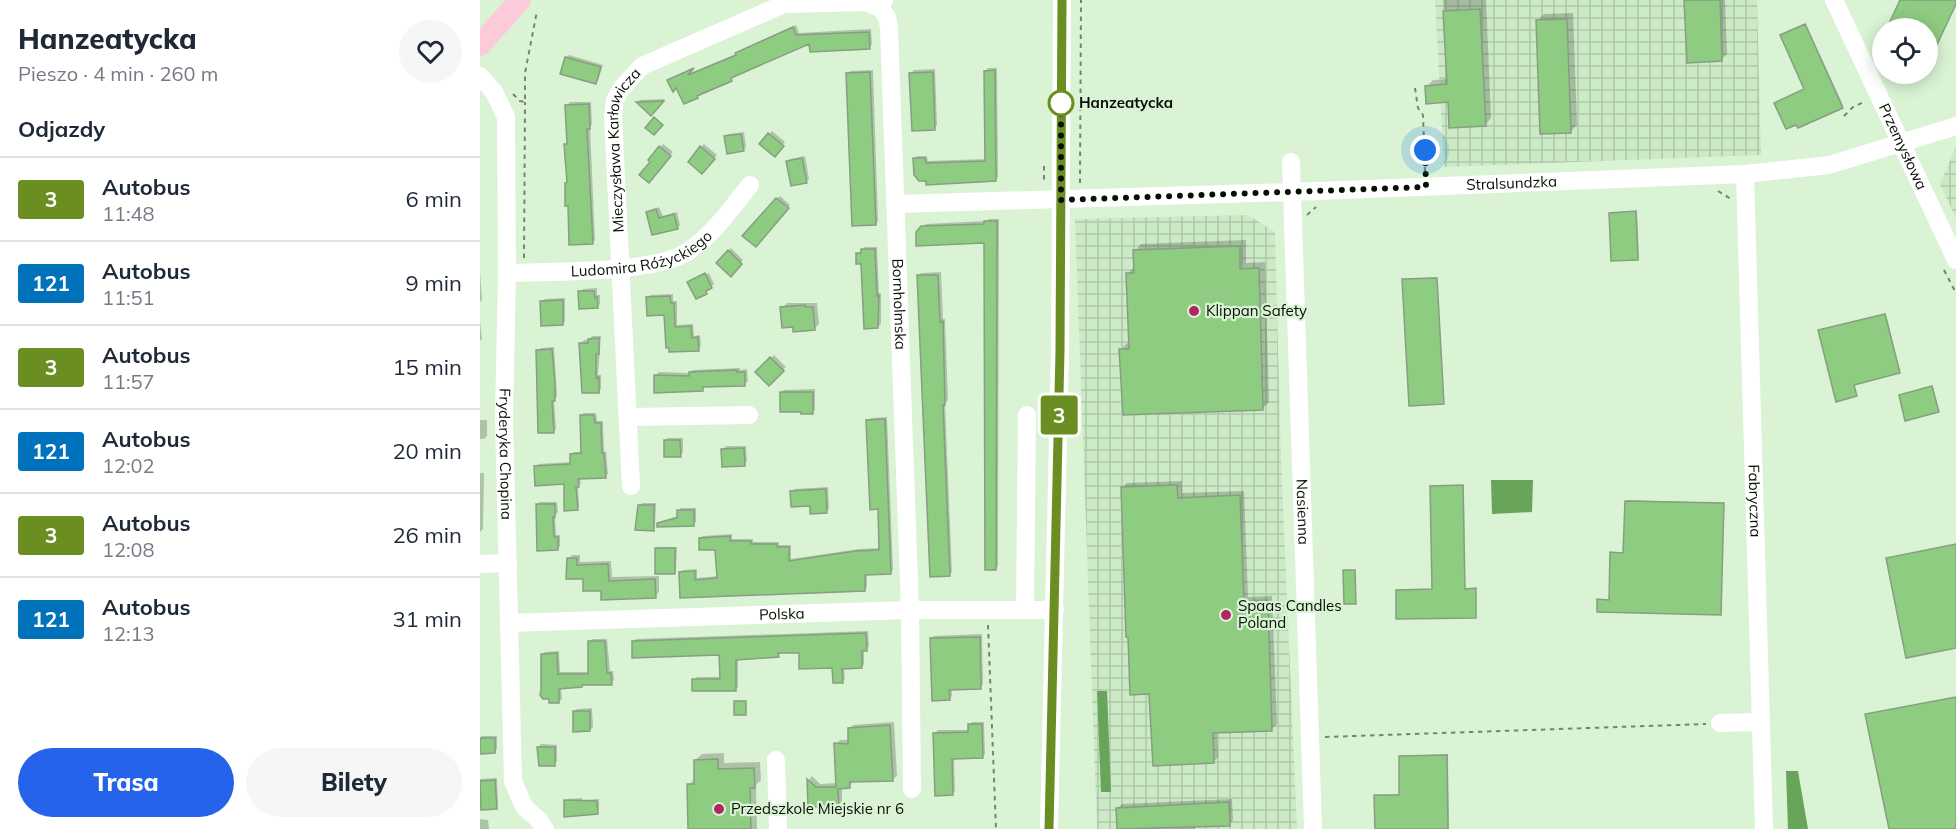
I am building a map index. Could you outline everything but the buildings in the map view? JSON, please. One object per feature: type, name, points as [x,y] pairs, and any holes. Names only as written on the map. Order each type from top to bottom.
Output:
[{"type":"main road","points":[[480,45],[529,6]]},
{"type":"street","points":[[1049,829],[1060,362],[1062,0]]},
{"type":"street","name":"Przemysłowa","points":[[1834,0],[1956,260]]},
{"type":"street","name":"Mieczysława Karłowicza","points":[[631,486],[613,116],[615,100],[631,76],[642,66],[784,4],[865,2],[882,4]]},
{"type":"street","name":"Bornholmska","points":[[882,4],[889,28],[897,204],[912,789]]},
{"type":"street","name":"Fryderyka Chopina","points":[[480,76],[500,102],[506,117],[520,267],[504,419],[513,782],[524,807],[538,819],[545,829]]},
{"type":"street","name":"Stralsundzka","points":[[897,204],[1292,192],[1745,174],[1829,165],[1956,126]]},
{"type":"street","name":"Nasienna","points":[[1290,162],[1313,829]]},
{"type":"street","name":"Fabryczna","points":[[1745,174],[1764,829]]},
{"type":"street","name":"Ludomira Różyckiego","points":[[520,267],[621,268],[669,260],[685,254],[711,233],[750,185]]},
{"type":"street","points":[[629,417],[749,415]]},
{"type":"street","points":[[1025,609],[1027,415]]},
{"type":"street","points":[[480,564],[508,563]]},
{"type":"street","name":"Polska","points":[[509,623],[909,610],[1055,610]]},
{"type":"street","points":[[1720,723],[1760,722]]},
{"type":"street","points":[[776,760],[778,829]]},
{"type":"path","points":[[1080,186],[1081,0]]},
{"type":"path","points":[[520,267],[524,254],[525,73],[529,6]]},
{"type":"path","points":[[1414,88],[1418,108],[1423,115],[1426,187]]},
{"type":"path","points":[[513,94],[525,102]]},
{"type":"path","points":[[1844,116],[1853,107],[1868,100]]},
{"type":"path","points":[[1715,189],[1731,199]]},
{"type":"path","points":[[520,267],[524,254]]},
{"type":"path","points":[[988,610],[996,829]]},
{"type":"path","points":[[1310,738],[1720,723]]},
{"type":"shaded area","points":[[1435,0],[1757,0],[1761,155],[1444,167]]},
{"type":"shaded area","points":[[1956,147],[1956,218],[1940,184]]},
{"type":"shaded area","points":[[1248,215],[1275,232],[1281,460],[1297,829],[1097,829],[1075,219]]},
{"type":"shaded area","points":[[1491,480],[1533,480],[1532,512],[1492,514]]},
{"type":"shaded area","points":[[1097,691],[1107,691],[1111,792],[1101,792]]},
{"type":"shaded area","points":[[1786,771],[1798,771],[1808,829],[1788,829]]},
{"type":"bus line","name":"3","points":[[1049,829],[1060,351],[1062,0]]},
{"type":"place","name":"Hanzeatycka","points":[[1061,103]]},
{"type":"place","name":"Klippan Safety","points":[[1194,311]]},
{"type":"place","name":"Spaas Candles Poland","points":[[1226,615]]},
{"type":"place","name":"Przedszkole Miejskie nr 6","points":[[719,809]]},
{"type":"route","points":[[1061,103],[1061,200],[1426,187],[1425,150]]}]
